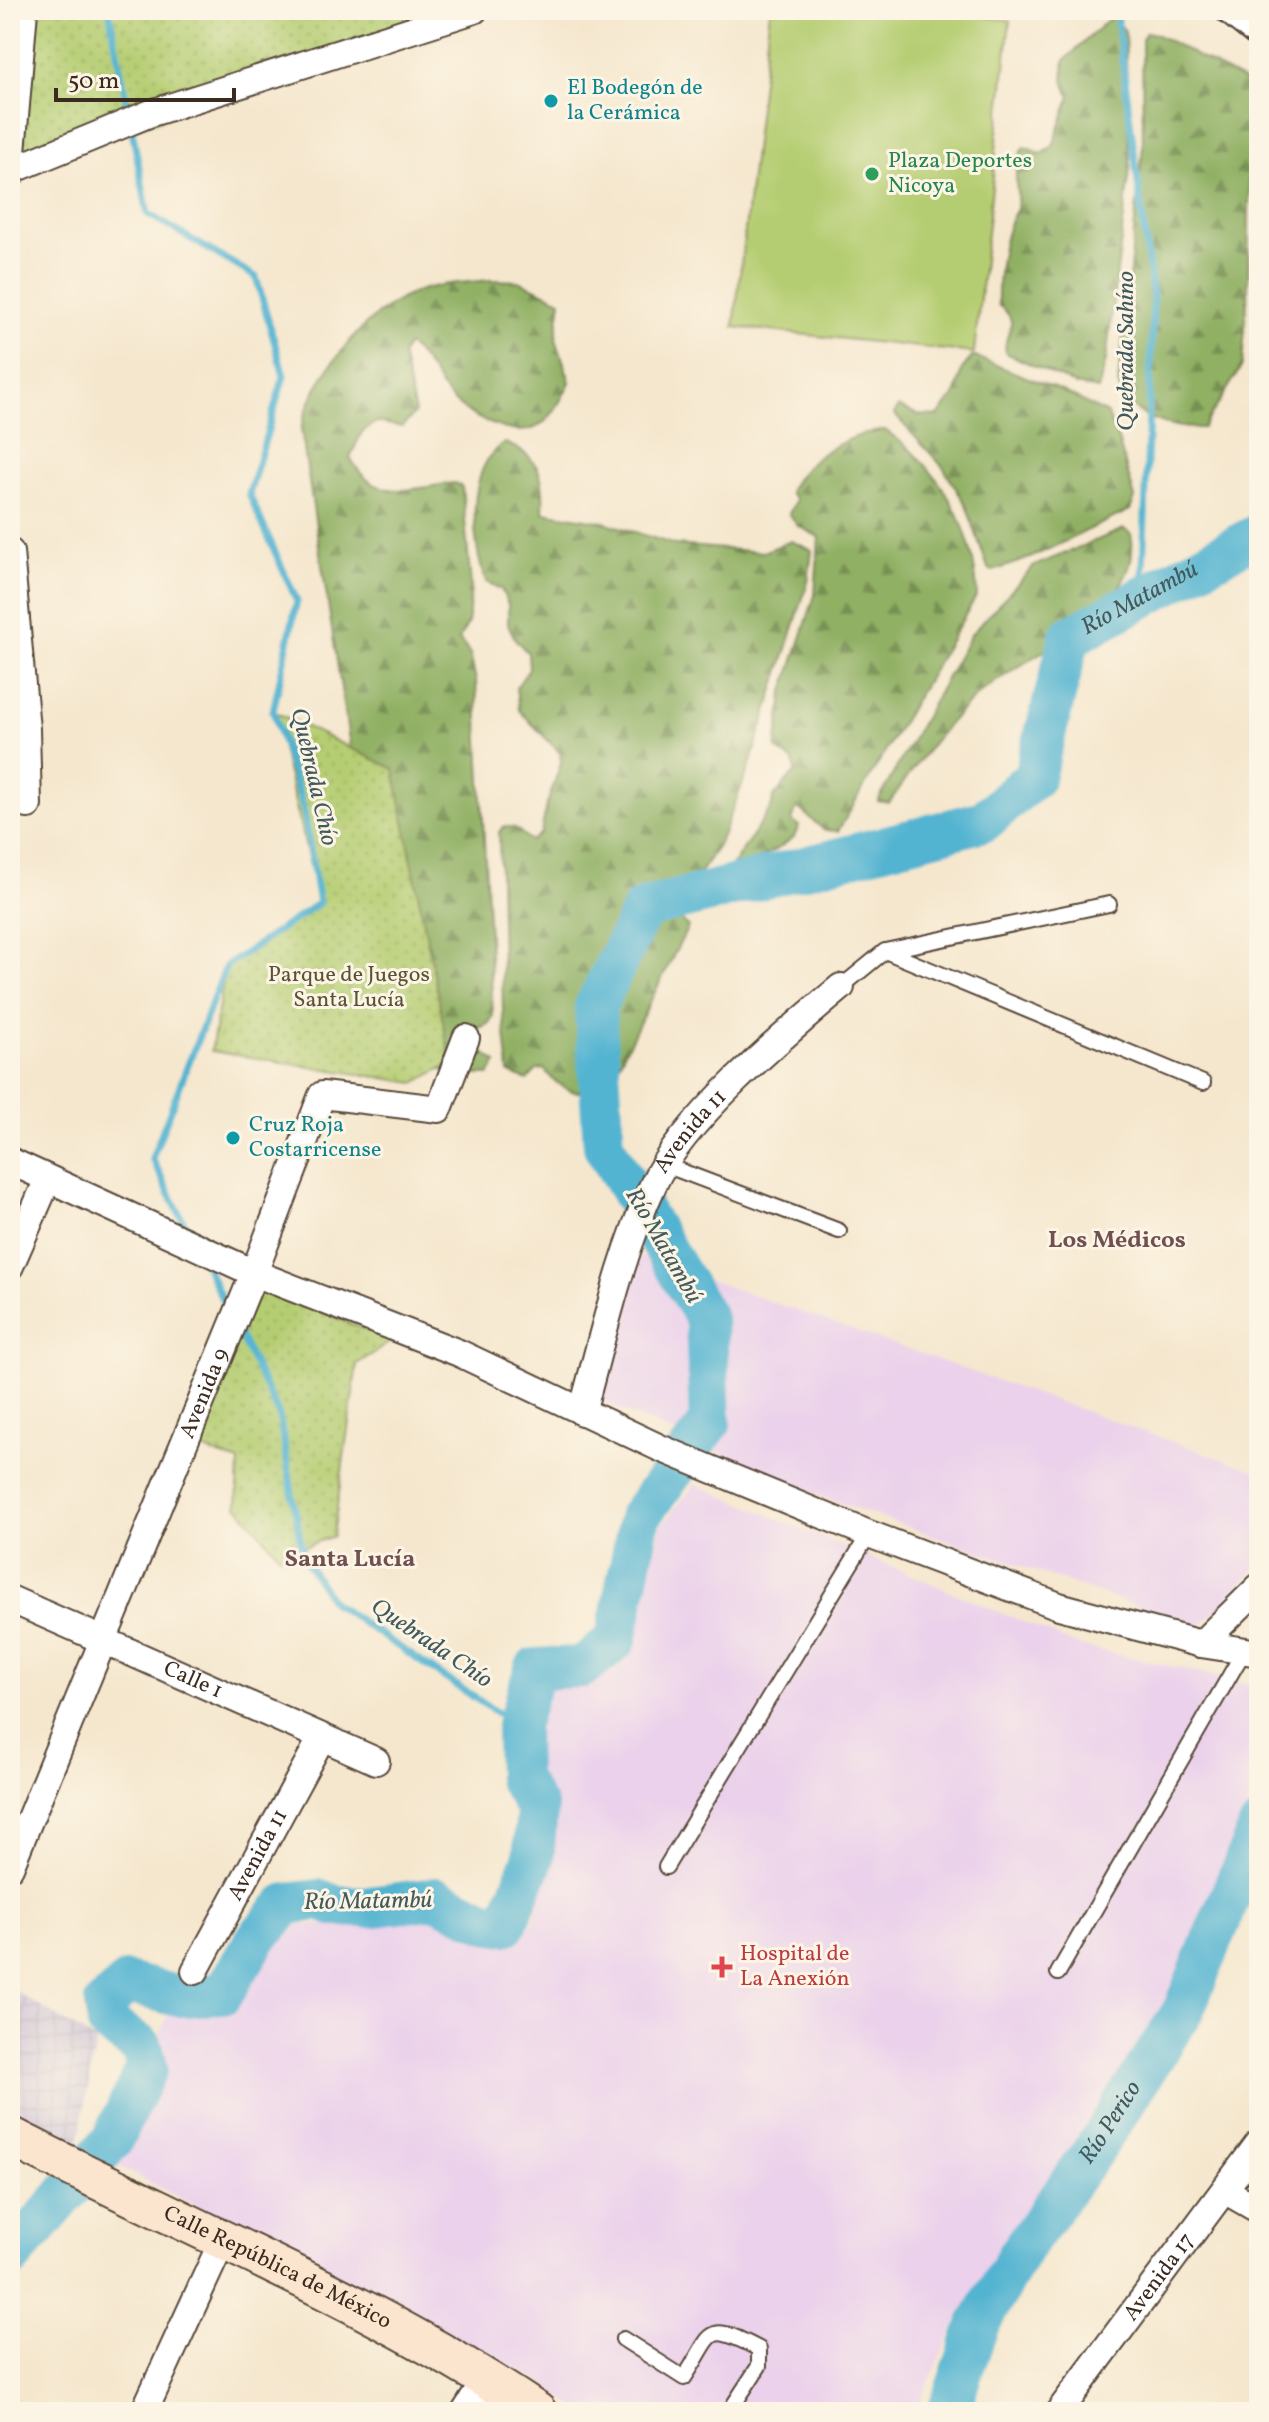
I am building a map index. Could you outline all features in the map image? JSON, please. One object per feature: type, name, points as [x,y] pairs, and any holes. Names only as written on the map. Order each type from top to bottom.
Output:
[{"type":"main road","name":"Calle República de México","points":[[10,2136],[336,2296],[487,2378],[537,2412]]},
{"type":"street","points":[[24,10],[11,172],[151,113],[419,18],[474,10]]},
{"type":"street","points":[[1228,10],[1259,35]]},
{"type":"street","points":[[10,552],[26,729],[28,805]]},
{"type":"street","name":"Avenida 11","points":[[582,1412],[616,1286],[659,1174],[691,1128],[798,1024],[841,987]]},
{"type":"street","name":"Avenida 9","points":[[10,1867],[254,1273],[322,1095],[439,1109],[466,1038]]},
{"type":"street","points":[[10,1161],[254,1273],[459,1353],[711,1471],[869,1534],[1059,1606],[1201,1644],[1252,1652]]},
{"type":"street","points":[[10,1266],[48,1179]]},
{"type":"street","points":[[1201,1644],[1259,1587]]},
{"type":"street","name":"Calle 1","points":[[10,1599],[376,1761]]},
{"type":"street","name":"Avenida 11","points":[[195,1971],[321,1739]]},
{"type":"street","name":"Avenida 17","points":[[1059,2412],[1259,2143]]},
{"type":"street","points":[[1226,2191],[1259,2210]]},
{"type":"street","points":[[144,2412],[222,2242]]},
{"type":"street","points":[[465,2412],[487,2378]]},
{"type":"lane","points":[[841,987],[885,951],[1109,904]]},
{"type":"lane","points":[[885,951],[1203,1083]]},
{"type":"lane","points":[[659,1174],[839,1231]]},
{"type":"lane","points":[[666,1867],[869,1534]]},
{"type":"lane","points":[[1058,1973],[1252,1652]]},
{"type":"lane","points":[[623,2339],[684,2378],[711,2333],[721,2330],[759,2349],[759,2366],[729,2412]]},
{"type":"shaded area","points":[[640,1256],[1259,1472],[1259,1565],[1199,1628],[822,1497],[601,1401]]},
{"type":"shaded area","name":"Hospital de La Anexión","points":[[695,1484],[1080,1646],[1259,1686],[1259,1773],[1205,1921],[1162,2008],[962,2310],[915,2412],[582,2412],[540,2382],[116,2165],[159,2076],[158,2039],[169,2012],[213,2014],[243,1993],[290,1924],[343,1925],[435,1917],[505,1941],[534,1921],[550,1849],[550,1800],[531,1772],[546,1690],[584,1683],[632,1643],[660,1527]]},
{"type":"shaded area","points":[[10,1988],[96,2041],[78,2147],[10,2112]]},
{"type":"green space","points":[[24,10],[479,10],[12,170]]},
{"type":"green space","name":"Plaza Deportes Nicoya","points":[[770,10],[930,10],[1010,20],[974,353],[734,327]]},
{"type":"green space","points":[[1113,15],[1125,31],[1130,168],[1106,360],[1098,390],[1076,385],[1006,353],[1011,323],[998,305],[998,293],[1004,242],[1017,209],[1016,172],[1020,156],[1024,147],[1042,154],[1053,146],[1070,97],[1063,79],[1065,60]]},
{"type":"green space","points":[[1146,32],[1156,34],[1246,82],[1250,132],[1248,290],[1242,366],[1203,428],[1165,423],[1140,412],[1122,394],[1118,383],[1143,146],[1142,39]]},
{"type":"green space","points":[[490,280],[519,281],[561,300],[556,339],[570,382],[549,417],[541,425],[520,431],[479,418],[451,398],[408,345],[402,354],[415,413],[402,427],[376,422],[362,432],[350,457],[360,472],[383,488],[396,490],[455,483],[462,487],[471,586],[468,623],[459,639],[470,654],[476,681],[493,1017],[488,1024],[467,1033],[469,1041],[497,1063],[489,1075],[468,1075],[431,1068],[375,909],[301,429],[316,389],[328,370],[374,317],[420,290]]},
{"type":"green space","points":[[973,356],[1064,392],[1107,414],[1117,436],[1135,498],[1130,510],[1030,558],[993,571],[988,568],[966,505],[943,467],[894,414],[899,407],[919,415],[938,416],[956,393],[962,369]]},
{"type":"green space","points":[[885,430],[923,463],[951,502],[970,547],[977,595],[838,831],[824,830],[797,807],[792,821],[799,826],[794,837],[737,869],[732,866],[772,806],[773,798],[796,771],[793,761],[776,749],[783,694],[815,595],[819,537],[797,525],[789,514],[796,499],[789,492],[806,468],[829,449],[856,437]]},
{"type":"green space","points":[[505,443],[526,455],[538,470],[543,489],[543,512],[604,522],[675,545],[763,552],[791,541],[812,550],[808,582],[750,765],[718,846],[687,891],[678,917],[688,927],[603,1091],[570,1090],[556,1082],[544,1069],[537,1070],[527,1080],[509,1073],[503,1012],[499,832],[504,826],[515,828],[531,841],[541,833],[561,763],[560,753],[519,710],[516,688],[529,669],[528,653],[515,639],[508,624],[508,604],[501,589],[486,582],[477,548],[477,488],[492,454]]},
{"type":"green space","points":[[1124,529],[1131,534],[1131,562],[1119,587],[1099,610],[1074,631],[970,702],[937,738],[889,803],[878,801],[971,634],[1034,566]]},
{"type":"green space","name":"Parque de Juegos Santa Lucía","points":[[273,711],[394,769],[451,1063],[415,1083],[211,1051],[226,966],[319,903]]},
{"type":"green space","points":[[251,1282],[392,1341],[357,1364],[333,1536],[280,1556],[237,1506],[239,1462],[185,1443]]},
{"type":"waterway","name":"Quebrada Chío","points":[[109,10],[148,214],[256,277],[284,376],[249,494],[297,601],[273,711],[303,807],[319,903],[226,966],[152,1158],[190,1235]]},
{"type":"waterway","name":"Quebrada Sahíno","points":[[1116,10],[1153,300],[1142,598]]},
{"type":"waterway","name":"Río Matambú","points":[[10,2259],[112,2140],[147,2068],[142,2047],[108,2024],[105,2004],[127,1983],[178,1996],[222,1994],[257,1938],[287,1904],[319,1900],[336,1906],[369,1907],[436,1898],[487,1922],[506,1925],[533,1860],[537,1809],[518,1778],[517,1726],[535,1669],[582,1667],[616,1640],[640,1515],[710,1423],[706,1319],[604,1146],[595,1007],[643,909],[984,821],[1034,777],[1070,637],[1259,534]]},
{"type":"waterway","name":"Quebrada Chío","points":[[201,1256],[229,1313]]},
{"type":"waterway","name":"Quebrada Chío","points":[[238,1332],[279,1415],[303,1557],[333,1603],[517,1726]]},
{"type":"waterway","name":"Río Perico","points":[[948,2412],[978,2326],[1019,2253],[1095,2148],[1183,2011],[1259,1827]]},
{"type":"place","name":"El Bodegón de la Cerámica","points":[[551,101]]},
{"type":"place","name":"Plaza Deportes Nicoya","points":[[872,174]]},
{"type":"place","name":"Cruz Roja Costarricense","points":[[233,1138]]},
{"type":"place","name":"Hospital de La Anexión","points":[[722,1967]]},
{"type":"district","name":"Los Médicos","points":[[1117,1241]]},
{"type":"district","name":"Santa Lucía","points":[[350,1560]]}]
